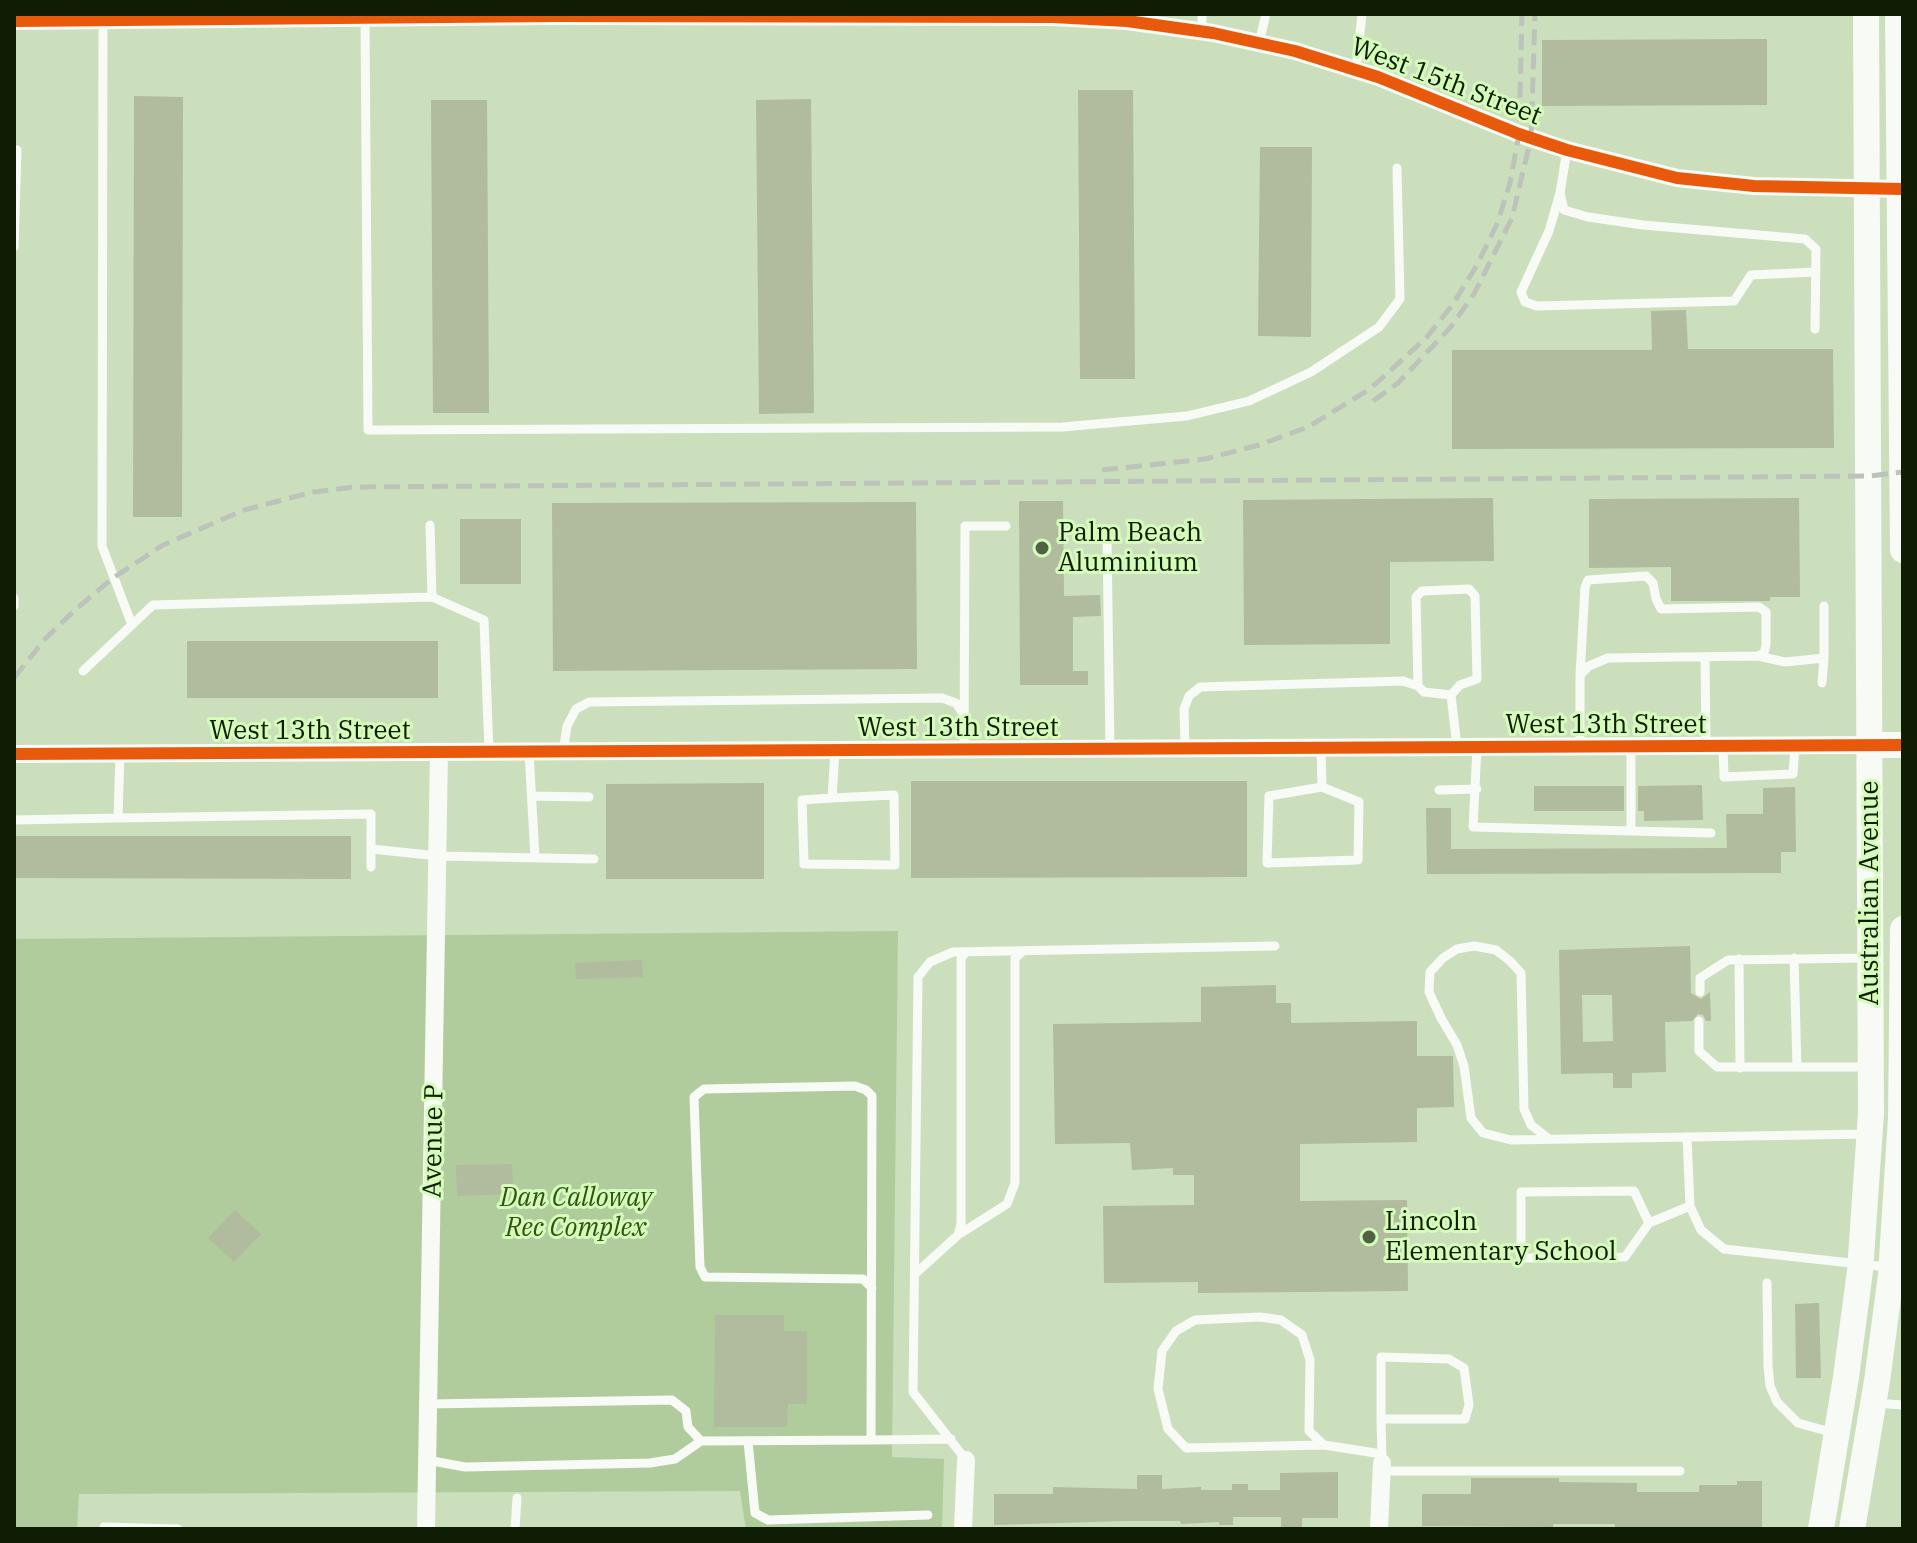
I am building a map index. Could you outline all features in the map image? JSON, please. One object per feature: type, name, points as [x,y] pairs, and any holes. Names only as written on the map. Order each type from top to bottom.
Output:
[{"type":"main road","name":"Australian Avenue","points":[[1821,1529],[1861,1265],[1870,1134],[1866,14]]},
{"type":"main road","points":[[1898,14],[1903,550]]},
{"type":"main road","name":"West 13th Street","points":[[1869,745],[1903,745]]},
{"type":"main road","name":"Australian Avenue","points":[[1852,1529],[1897,1267],[1903,929]]},
{"type":"street","name":"West 15th Street","points":[[14,21],[526,15],[997,15],[1202,23],[1259,43],[1356,70],[1567,150],[1677,178],[1754,186],[1901,189]]},
{"type":"street","name":"West 13th Street","points":[[14,754],[1869,745]]},
{"type":"street","name":"Avenue P","points":[[426,1529],[439,752]]},
{"type":"street","points":[[963,1529],[966,1460]]},
{"type":"street","points":[[1379,1529],[1382,1463]]},
{"type":"lane","points":[[1259,43],[1266,14]]},
{"type":"lane","points":[[1356,70],[1362,14]]},
{"type":"lane","points":[[365,19],[368,430],[1062,427],[1187,416],[1249,401],[1311,372],[1379,327],[1400,299],[1397,168]]},
{"type":"lane","points":[[103,21],[102,546],[132,625]]},
{"type":"lane","points":[[14,150],[17,150],[14,247]]},
{"type":"lane","points":[[1567,150],[1560,193],[1549,231],[1521,292],[1525,302],[1537,306],[1734,301],[1751,275],[1816,272]]},
{"type":"lane","points":[[1560,193],[1564,210],[1588,217],[1692,230],[1805,239],[1816,249],[1815,329]]},
{"type":"lane","points":[[430,525],[432,597]]},
{"type":"lane","points":[[964,750],[965,526],[1006,526]]},
{"type":"lane","points":[[1107,539],[1110,749]]},
{"type":"lane","points":[[1580,747],[1580,675],[1585,587],[1588,580],[1646,576],[1653,583],[1661,609],[1759,607],[1766,612],[1766,645],[1764,653],[1758,656]]},
{"type":"lane","points":[[1418,686],[1416,597],[1422,591],[1469,589],[1475,596],[1477,679],[1460,685],[1451,695],[1457,747]]},
{"type":"lane","points":[[83,671],[153,605],[432,597],[484,620],[489,752]]},
{"type":"lane","points":[[14,598],[14,606]]},
{"type":"lane","points":[[1822,683],[1824,606]]},
{"type":"lane","points":[[1580,675],[1589,666],[1608,658],[1758,656],[1785,662],[1824,658]]},
{"type":"lane","points":[[1705,657],[1714,746],[1724,777],[1793,774],[1795,746]]},
{"type":"lane","points":[[1185,749],[1184,709],[1189,696],[1200,687],[1403,681],[1418,686],[1424,692],[1451,695]]},
{"type":"lane","points":[[563,752],[567,726],[576,709],[589,702],[942,698],[956,703],[964,715]]},
{"type":"lane","points":[[1631,746],[1631,831]]},
{"type":"lane","points":[[1477,747],[1473,827],[1711,833]]},
{"type":"lane","points":[[1321,748],[1322,787]]},
{"type":"lane","points":[[832,798],[835,751]]},
{"type":"lane","points":[[529,752],[535,858]]},
{"type":"lane","points":[[118,818],[120,754]]},
{"type":"lane","points":[[1322,787],[1359,802],[1358,860],[1267,863],[1269,796],[1322,787]]},
{"type":"lane","points":[[1439,790],[1477,789]]},
{"type":"lane","points":[[894,795],[895,865],[804,864],[802,800],[832,798],[894,795]]},
{"type":"lane","points":[[532,796],[589,797]]},
{"type":"lane","points":[[14,820],[371,814],[371,867]]},
{"type":"lane","points":[[372,849],[438,856],[594,859]]},
{"type":"lane","points":[[966,1460],[913,1392],[918,977],[930,962],[953,952],[1275,946]]},
{"type":"lane","points":[[1549,1139],[1531,1125],[1524,1109],[1521,973],[1496,950],[1474,946],[1457,949],[1430,972],[1429,992],[1457,1045],[1464,1066],[1471,1118],[1483,1133],[1511,1140],[1870,1134]]},
{"type":"lane","points":[[915,1274],[958,1235],[1007,1204],[1015,1183],[1015,958],[1023,951]]},
{"type":"lane","points":[[958,1235],[961,1224],[961,958],[966,952]]},
{"type":"lane","points":[[1794,958],[1797,1067]]},
{"type":"lane","points":[[1700,992],[1700,978],[1728,960],[1870,958]]},
{"type":"lane","points":[[1739,959],[1740,1068]]},
{"type":"lane","points":[[1699,1021],[1699,1051],[1717,1067],[1871,1067]]},
{"type":"lane","points":[[871,1440],[872,1288],[872,1096],[855,1086],[704,1089],[694,1097],[700,1267],[705,1277],[863,1279],[872,1288]]},
{"type":"lane","points":[[1687,1137],[1690,1206],[1701,1230],[1724,1249],[1897,1267]]},
{"type":"lane","points":[[1649,1223],[1634,1191],[1521,1192],[1521,1258],[1625,1257],[1649,1223],[1690,1206]]},
{"type":"lane","points":[[1767,1283],[1768,1366],[1770,1386],[1777,1402],[1798,1423],[1836,1433]]},
{"type":"lane","points":[[1324,1445],[1309,1431],[1310,1360],[1302,1335],[1281,1320],[1260,1317],[1195,1320],[1176,1331],[1162,1351],[1158,1389],[1168,1429],[1186,1448],[1324,1445],[1382,1463],[1680,1471]]},
{"type":"lane","points":[[1381,1419],[1465,1419],[1469,1405],[1464,1368],[1449,1359],[1381,1357],[1381,1419],[1382,1463]]},
{"type":"lane","points":[[428,1404],[672,1400],[686,1411],[688,1427],[701,1441]]},
{"type":"lane","points":[[1873,1403],[1903,1405]]},
{"type":"lane","points":[[427,1460],[465,1467],[650,1463],[675,1459],[701,1441],[951,1439]]},
{"type":"lane","points":[[748,1441],[755,1513],[768,1520],[928,1515]]},
{"type":"lane","points":[[515,1529],[517,1498]]},
{"type":"lane","points":[[104,1529],[178,1529]]},
{"type":"green space","name":"Dan Calloway Rec Complex","points":[[898,931],[892,1457],[944,1459],[942,1529],[746,1529],[740,1491],[79,1494],[77,1529],[14,1529],[14,939]]},
{"type":"building","points":[[1767,39],[1767,105],[1542,106],[1542,40]]},
{"type":"building","points":[[1078,90],[1133,90],[1135,379],[1080,379]]},
{"type":"building","points":[[134,96],[183,97],[182,517],[133,517]]},
{"type":"building","points":[[811,99],[814,413],[759,414],[756,100]]},
{"type":"building","points":[[431,100],[487,100],[489,413],[433,413]]},
{"type":"building","points":[[1260,147],[1312,147],[1311,337],[1258,336]]},
{"type":"building","points":[[1686,310],[1688,349],[1833,349],[1834,448],[1452,449],[1452,350],[1652,350],[1651,311]]},
{"type":"building","points":[[1493,498],[1494,561],[1390,562],[1390,644],[1244,645],[1243,500]]},
{"type":"building","points":[[1799,498],[1800,597],[1770,597],[1770,601],[1671,601],[1671,567],[1589,568],[1589,499]]},
{"type":"building","name":"Palm Beach Aluminium","points":[[1019,501],[1063,501],[1064,596],[1100,595],[1101,616],[1073,617],[1073,671],[1088,671],[1088,685],[1020,685]]},
{"type":"building","points":[[916,502],[917,669],[553,671],[552,503]]},
{"type":"building","points":[[460,519],[521,519],[521,584],[460,584]]},
{"type":"building","points":[[187,641],[438,641],[438,698],[187,698]]},
{"type":"building","points":[[911,781],[1247,781],[1247,877],[911,878]]},
{"type":"building","points":[[764,783],[764,879],[606,879],[606,784]]},
{"type":"building","points":[[1702,785],[1703,820],[1644,821],[1644,811],[1638,811],[1638,786]]},
{"type":"building","points":[[1534,786],[1624,786],[1624,811],[1534,811]]},
{"type":"building","points":[[1795,787],[1796,852],[1781,852],[1781,873],[1427,874],[1426,808],[1451,808],[1451,849],[1727,848],[1726,814],[1763,814],[1763,788]]},
{"type":"building","points":[[14,836],[351,836],[351,879],[14,878]]},
{"type":"building","points":[[1690,946],[1691,993],[1701,999],[1710,992],[1711,1021],[1698,1014],[1692,1021],[1665,1022],[1666,1072],[1632,1073],[1632,1088],[1613,1088],[1613,1073],[1561,1074],[1559,950]],"holes":[[[1582,995],[1612,995],[1613,1041],[1583,1042]]]},
{"type":"building","points":[[642,960],[643,977],[576,979],[575,963]]},
{"type":"building","points":[[1276,985],[1276,1003],[1291,1003],[1291,1023],[1417,1021],[1417,1056],[1453,1056],[1454,1107],[1417,1108],[1417,1142],[1300,1144],[1300,1201],[1407,1200],[1408,1291],[1198,1293],[1198,1282],[1104,1283],[1103,1206],[1194,1205],[1194,1175],[1173,1175],[1173,1168],[1132,1170],[1130,1143],[1055,1144],[1053,1024],[1201,1022],[1201,987]]},
{"type":"building","points":[[512,1164],[514,1194],[457,1196],[456,1165]]},
{"type":"building","points":[[235,1210],[261,1234],[234,1262],[208,1238]]},
{"type":"building","points":[[1819,1303],[1821,1378],[1796,1378],[1795,1304]]},
{"type":"building","points":[[715,1315],[784,1315],[784,1331],[807,1331],[807,1404],[788,1404],[787,1427],[714,1427]]},
{"type":"building","points":[[1338,1472],[1338,1518],[1302,1518],[1302,1529],[1281,1529],[1281,1517],[1233,1517],[1233,1525],[1219,1525],[1219,1522],[1181,1524],[1180,1521],[1125,1521],[994,1525],[994,1494],[1053,1494],[1053,1487],[1137,1489],[1137,1475],[1162,1475],[1162,1489],[1201,1487],[1201,1490],[1232,1490],[1232,1484],[1248,1484],[1248,1490],[1280,1490],[1280,1473]]},
{"type":"building","points":[[1471,1478],[1559,1478],[1559,1482],[1637,1483],[1637,1492],[1699,1492],[1699,1485],[1737,1485],[1737,1481],[1762,1481],[1762,1529],[1615,1528],[1615,1524],[1422,1526],[1422,1494],[1471,1494]]},
{"type":"railway","points":[[1102,470],[1205,459],[1259,445],[1308,427],[1370,389],[1427,337],[1453,304],[1477,265],[1497,224],[1510,183],[1519,134],[1522,14]]},
{"type":"railway","points":[[1373,401],[1398,383],[1450,328],[1474,294],[1512,218],[1531,138],[1535,14]]},
{"type":"railway","points":[[14,678],[45,639],[76,609],[113,578],[163,545],[244,510],[313,492],[355,487],[1869,476],[1903,472]]},
{"type":"cycle path","points":[[14,21],[554,16],[1053,17],[1127,21],[1213,33],[1295,51],[1378,77],[1567,150],[1677,178],[1754,186],[1903,189]]},
{"type":"cycle path","points":[[14,754],[1903,745]]},
{"type":"place","name":"Palm Beach Aluminium","points":[[1042,548]]},
{"type":"place","name":"Lincoln Elementary School","points":[[1369,1237]]}]
